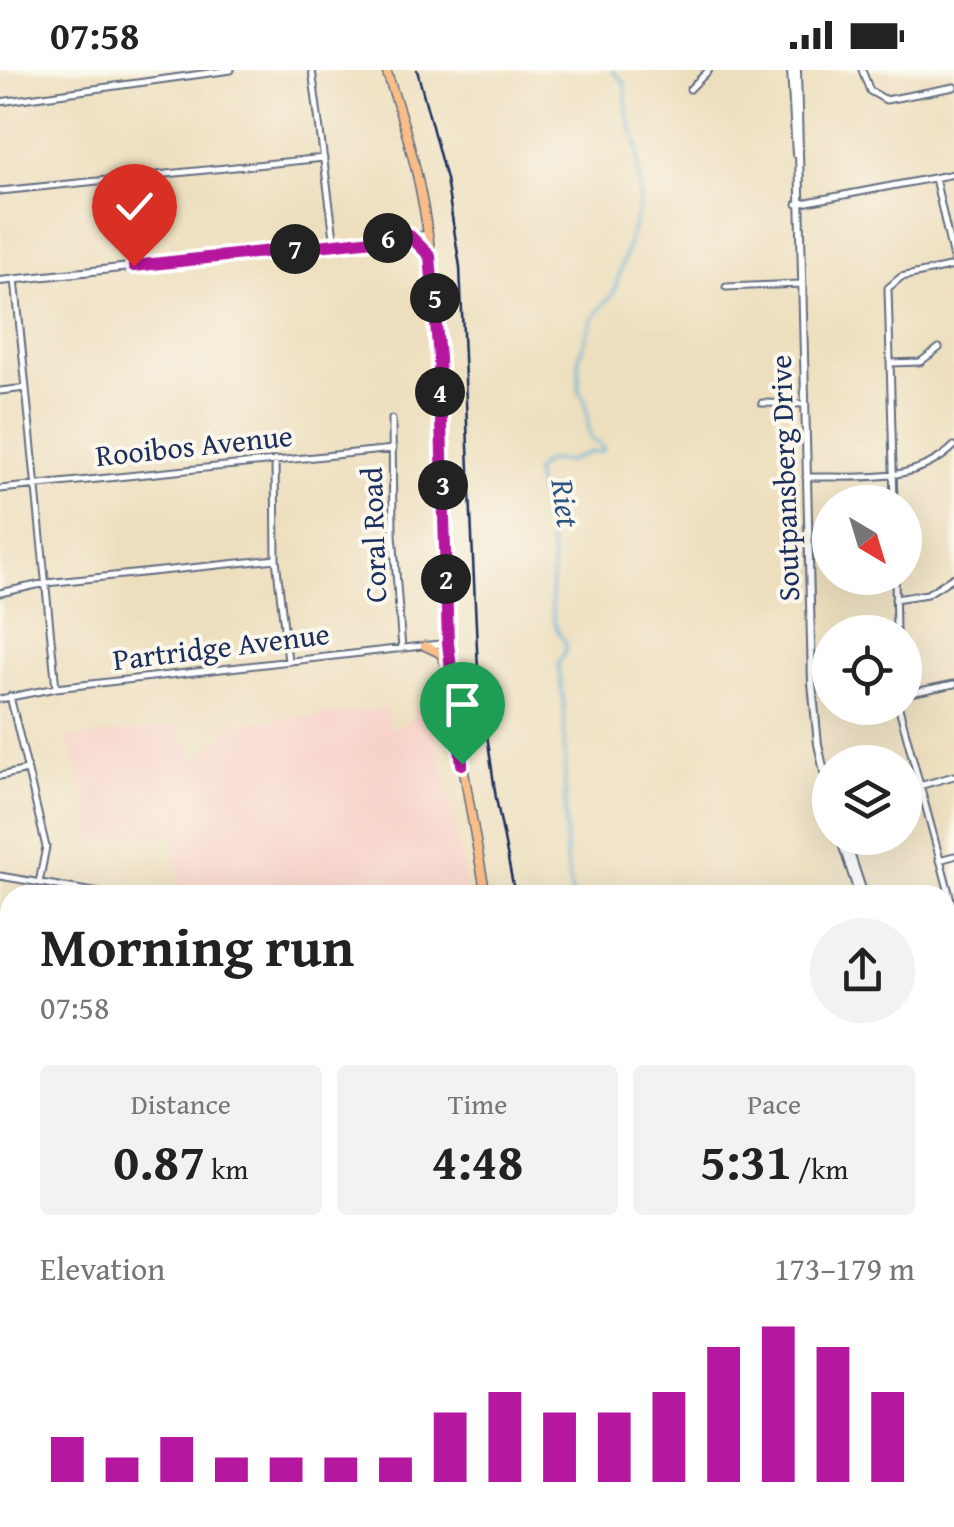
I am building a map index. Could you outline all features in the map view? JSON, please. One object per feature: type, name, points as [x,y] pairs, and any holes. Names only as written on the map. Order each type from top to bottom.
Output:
[{"type":"main road","points":[[386,70],[412,153],[430,256],[439,358],[448,643],[462,764],[484,885]]},
{"type":"main road","points":[[425,218],[409,236],[430,256]]},
{"type":"main road","points":[[425,646],[440,654],[451,673]]},
{"type":"street","points":[[0,102],[231,70]]},
{"type":"street","points":[[312,70],[335,245]]},
{"type":"street","points":[[690,89],[709,70]]},
{"type":"street","name":"Soutpansberg Drive","points":[[794,70],[812,682],[819,745]]},
{"type":"street","points":[[862,70],[870,91],[886,100],[954,87]]},
{"type":"street","points":[[0,191],[324,158]]},
{"type":"street","points":[[799,207],[954,174]]},
{"type":"street","points":[[893,485],[887,296],[890,284],[902,277],[954,265],[934,178]]},
{"type":"street","points":[[0,281],[427,236]]},
{"type":"street","points":[[15,280],[56,688]]},
{"type":"street","points":[[726,287],[801,284]]},
{"type":"street","points":[[890,364],[920,362],[939,348]]},
{"type":"street","points":[[0,390],[26,388]]},
{"type":"street","points":[[762,403],[804,404]]},
{"type":"street","name":"Coral Road","points":[[392,419],[393,534],[402,649]]},
{"type":"street","points":[[806,477],[893,475],[924,468],[954,446]]},
{"type":"street","name":"Rooibos Avenue","points":[[0,490],[392,449]]},
{"type":"street","points":[[275,460],[276,559],[288,661]]},
{"type":"street","points":[[0,593],[46,583],[276,559]]},
{"type":"street","points":[[895,599],[926,594],[954,577]]},
{"type":"street","points":[[895,595],[895,615]]},
{"type":"street","name":"Partridge Avenue","points":[[0,699],[56,688],[448,643]]},
{"type":"street","points":[[922,691],[954,684]]},
{"type":"street","points":[[10,696],[47,851],[39,883]]},
{"type":"street","points":[[0,776],[28,770]]},
{"type":"street","points":[[922,785],[954,776]]},
{"type":"street","points":[[922,794],[946,885]]},
{"type":"street","points":[[848,855],[858,885]]},
{"type":"street","points":[[939,860],[954,856]]},
{"type":"street","points":[[0,876],[51,885]]},
{"type":"shaded area","points":[[431,703],[466,885],[180,885],[174,833],[89,842],[92,817],[67,739],[177,726],[179,741],[184,741],[198,759],[234,724],[386,708],[387,724],[397,729],[413,716],[417,704]]},
{"type":"waterway","name":"Riet","points":[[570,885],[566,861],[564,703],[558,664],[565,652],[565,641],[554,623],[551,548],[534,473],[552,460],[566,462],[604,448],[590,438],[585,399],[579,392],[579,357],[593,318],[614,292],[640,205],[638,147],[627,113],[625,83],[612,70]]},
{"type":"railway","points":[[417,70],[446,179],[460,267],[478,671],[513,885]]},
{"type":"route","points":[[134,266],[410,236],[430,256],[439,358],[448,643],[462,764]]}]
